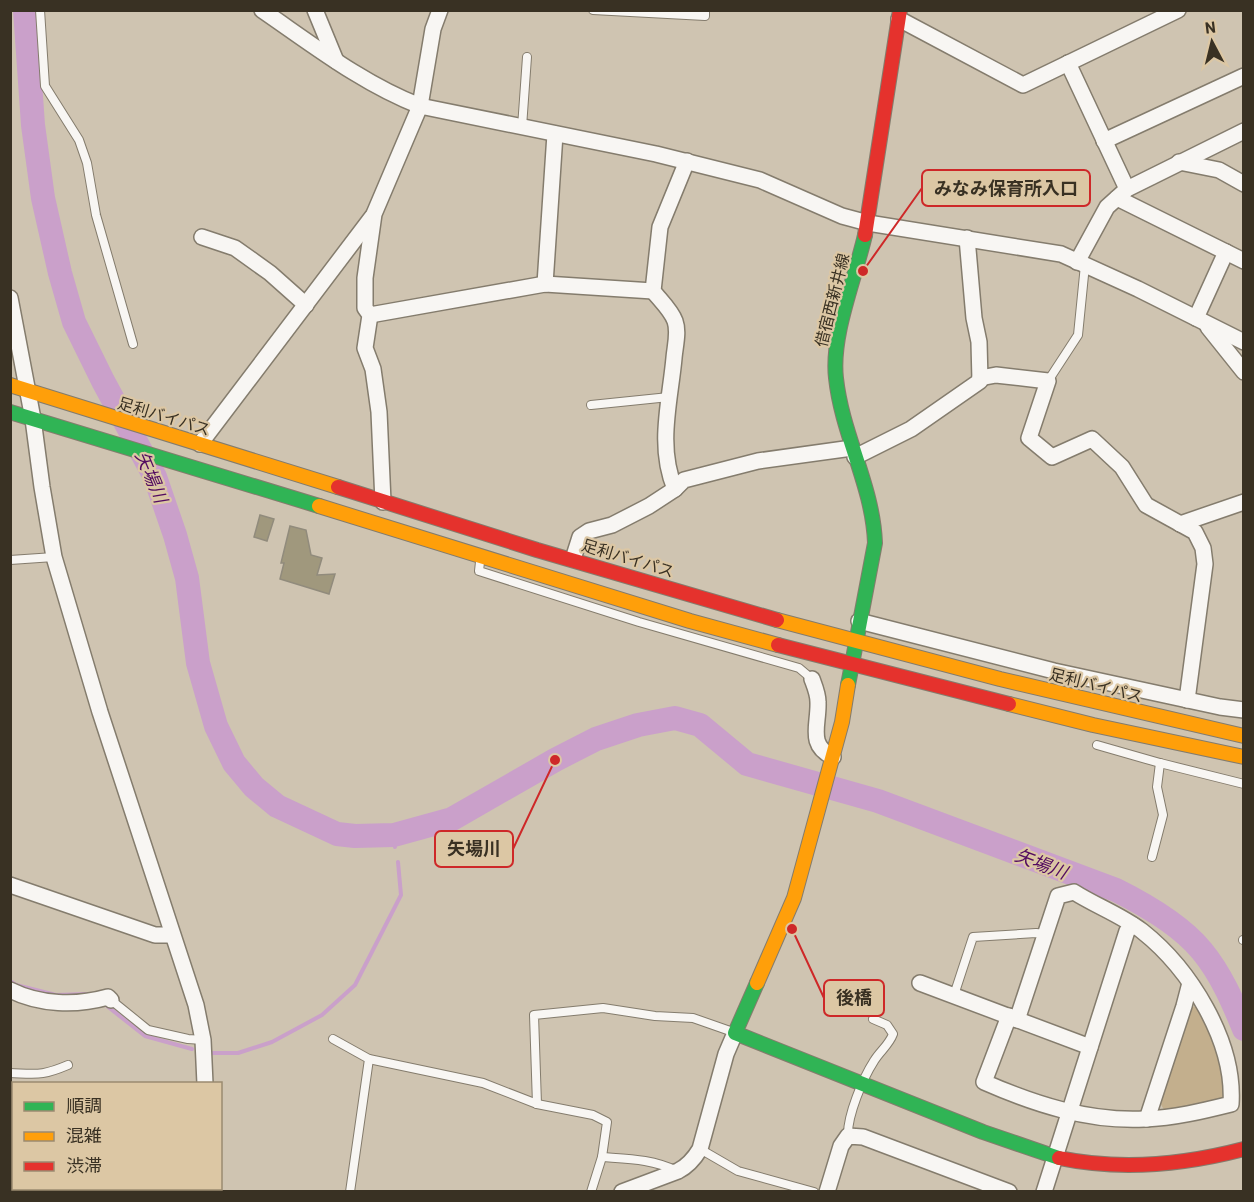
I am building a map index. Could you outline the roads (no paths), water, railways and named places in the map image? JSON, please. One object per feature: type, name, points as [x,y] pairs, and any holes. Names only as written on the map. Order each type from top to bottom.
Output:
[{"type":"main road","name":"借宿西新井線","points":[[735,1033],[794,898],[842,722],[855,642],[872,564],[875,533],[873,520],[840,398],[835,360],[837,338],[868,223],[899,15]]},
{"type":"main road","name":"足利バイパス","points":[[10,385],[383,502],[855,642],[1244,736]]},
{"type":"main road","points":[[10,412],[690,621],[851,665],[1093,725],[1244,758]]},
{"type":"main road","points":[[1113,706],[1244,723]]},
{"type":"main road","points":[[1093,725],[1244,771]]},
{"type":"main road","points":[[735,1033],[1010,1142],[1056,1157],[1100,1164],[1147,1166],[1198,1160],[1244,1149]]},
{"type":"street","points":[[262,10],[336,61],[394,96],[420,106],[687,161],[760,180],[842,216],[868,223],[1061,254],[1138,289],[1244,342]]},
{"type":"street","points":[[315,10],[336,61]]},
{"type":"street","points":[[200,444],[374,214],[420,106],[433,29],[440,10]]},
{"type":"street","points":[[899,15],[1023,85],[1178,10]]},
{"type":"street","points":[[1068,63],[1104,141],[1122,194],[1244,261]]},
{"type":"street","points":[[1104,141],[1244,76]]},
{"type":"street","points":[[1081,263],[1107,207],[1122,194],[1179,162],[1244,131]]},
{"type":"street","points":[[545,284],[555,134]]},
{"type":"street","points":[[675,489],[669,472],[666,452],[666,417],[673,370],[676,323],[653,291],[660,227],[687,161]]},
{"type":"street","points":[[1179,162],[1219,170],[1244,184]]},
{"type":"street","points":[[374,214],[365,278],[365,308],[370,315],[365,348],[373,369],[379,412],[383,502]]},
{"type":"street","points":[[202,237],[235,249],[270,273],[306,305]]},
{"type":"street","points":[[573,559],[580,537],[589,531],[612,525],[675,489],[684,480],[758,461],[854,453],[912,429],[980,381],[979,342],[970,287],[967,238]]},
{"type":"street","points":[[1200,320],[1226,252]]},
{"type":"street","points":[[370,315],[545,284],[653,291]]},
{"type":"street","points":[[12,307],[21,344],[54,557],[97,702],[196,1005],[203,1040],[205,1082]]},
{"type":"street","points":[[1200,320],[1244,372]]},
{"type":"street","points":[[980,378],[996,375],[1048,381],[1029,438],[1052,457],[1092,439],[1122,467],[1146,504],[1195,532],[1203,548],[1205,564],[1187,700]]},
{"type":"street","points":[[1180,524],[1244,502]]},
{"type":"street","points":[[860,621],[1054,670],[1220,707],[1244,710]]},
{"type":"street","points":[[812,679],[818,703],[817,741],[823,752],[833,757]]},
{"type":"street","points":[[10,885],[154,935],[172,935]]},
{"type":"street","points":[[1074,892],[1133,925],[1169,955],[1202,1001],[1221,1040],[1232,1091],[1231,1104],[1195,1113],[1147,1119],[1116,1119],[1070,1112],[1014,1095],[984,1082],[1013,1018],[1046,934],[1058,896],[1074,892]]},
{"type":"street","points":[[1044,1191],[1127,932],[1133,925]]},
{"type":"street","points":[[920,983],[1090,1047]]},
{"type":"street","points":[[1147,1119],[1185,1006],[1190,983]]},
{"type":"street","points":[[10,990],[51,1003],[93,1001],[108,997],[111,1000]]},
{"type":"street","points":[[622,1191],[686,1167],[699,1149],[726,1054],[735,1033]]},
{"type":"street","points":[[827,1191],[841,1146],[848,1136],[863,1137],[967,1185],[1009,1191]]},
{"type":"lane","points":[[40,10],[45,86],[79,140],[87,163],[96,215],[133,344]]},
{"type":"lane","points":[[593,10],[705,16],[705,10]]},
{"type":"lane","points":[[522,127],[527,57]]},
{"type":"lane","points":[[1048,381],[1078,335],[1081,263]]},
{"type":"lane","points":[[591,405],[669,397]]},
{"type":"lane","points":[[481,556],[478,572],[799,668],[812,679]]},
{"type":"lane","points":[[10,560],[54,557]]},
{"type":"lane","points":[[1097,745],[1244,784]]},
{"type":"lane","points":[[1152,857],[1163,815],[1157,787],[1160,763]]},
{"type":"lane","points":[[954,994],[973,937],[1046,934]]},
{"type":"lane","points":[[111,1000],[148,1030],[188,1040],[203,1040]]},
{"type":"lane","points":[[537,1104],[534,1015],[603,1008],[655,1016],[693,1018],[735,1033]]},
{"type":"lane","points":[[848,1136],[849,1122],[863,1084],[874,1060],[887,1046],[893,1034],[887,1025],[873,1019]]},
{"type":"lane","points":[[333,1039],[369,1059],[483,1083],[537,1104],[593,1115],[606,1122],[602,1157],[591,1191]]},
{"type":"lane","points":[[350,1191],[369,1059]]},
{"type":"lane","points":[[10,1073],[39,1075],[68,1065]]},
{"type":"lane","points":[[699,1149],[738,1171],[814,1191]]},
{"type":"lane","points":[[602,1157],[662,1163],[678,1171]]},
{"type":"lane","points":[[10,1186],[12,1191]]},
{"type":"waterway","name":"矢場川","points":[[25,10],[33,125],[43,198],[74,322],[155,477],[187,578],[198,663],[216,726],[234,763],[254,787],[277,806],[337,834],[394,835],[452,819],[596,739],[638,725],[675,718],[700,725],[747,764],[878,801],[1116,890],[1139,902],[1173,924],[1202,951],[1221,979],[1244,1029]]},
{"type":"waterway","points":[[394,835],[395,847]]},
{"type":"waterway","points":[[211,1053],[238,1053],[272,1042],[322,1015],[355,985],[401,895],[398,862]]},
{"type":"waterway","points":[[10,981],[16,985],[56,995],[88,994]]},
{"type":"waterway","points":[[107,1006],[145,1036],[192,1049]]},
{"type":"place","name":"みなみ保育所入口","points":[[863,271]]},
{"type":"place","name":"矢場川","points":[[555,760]]},
{"type":"place","name":"後橋","points":[[792,929]]}]
